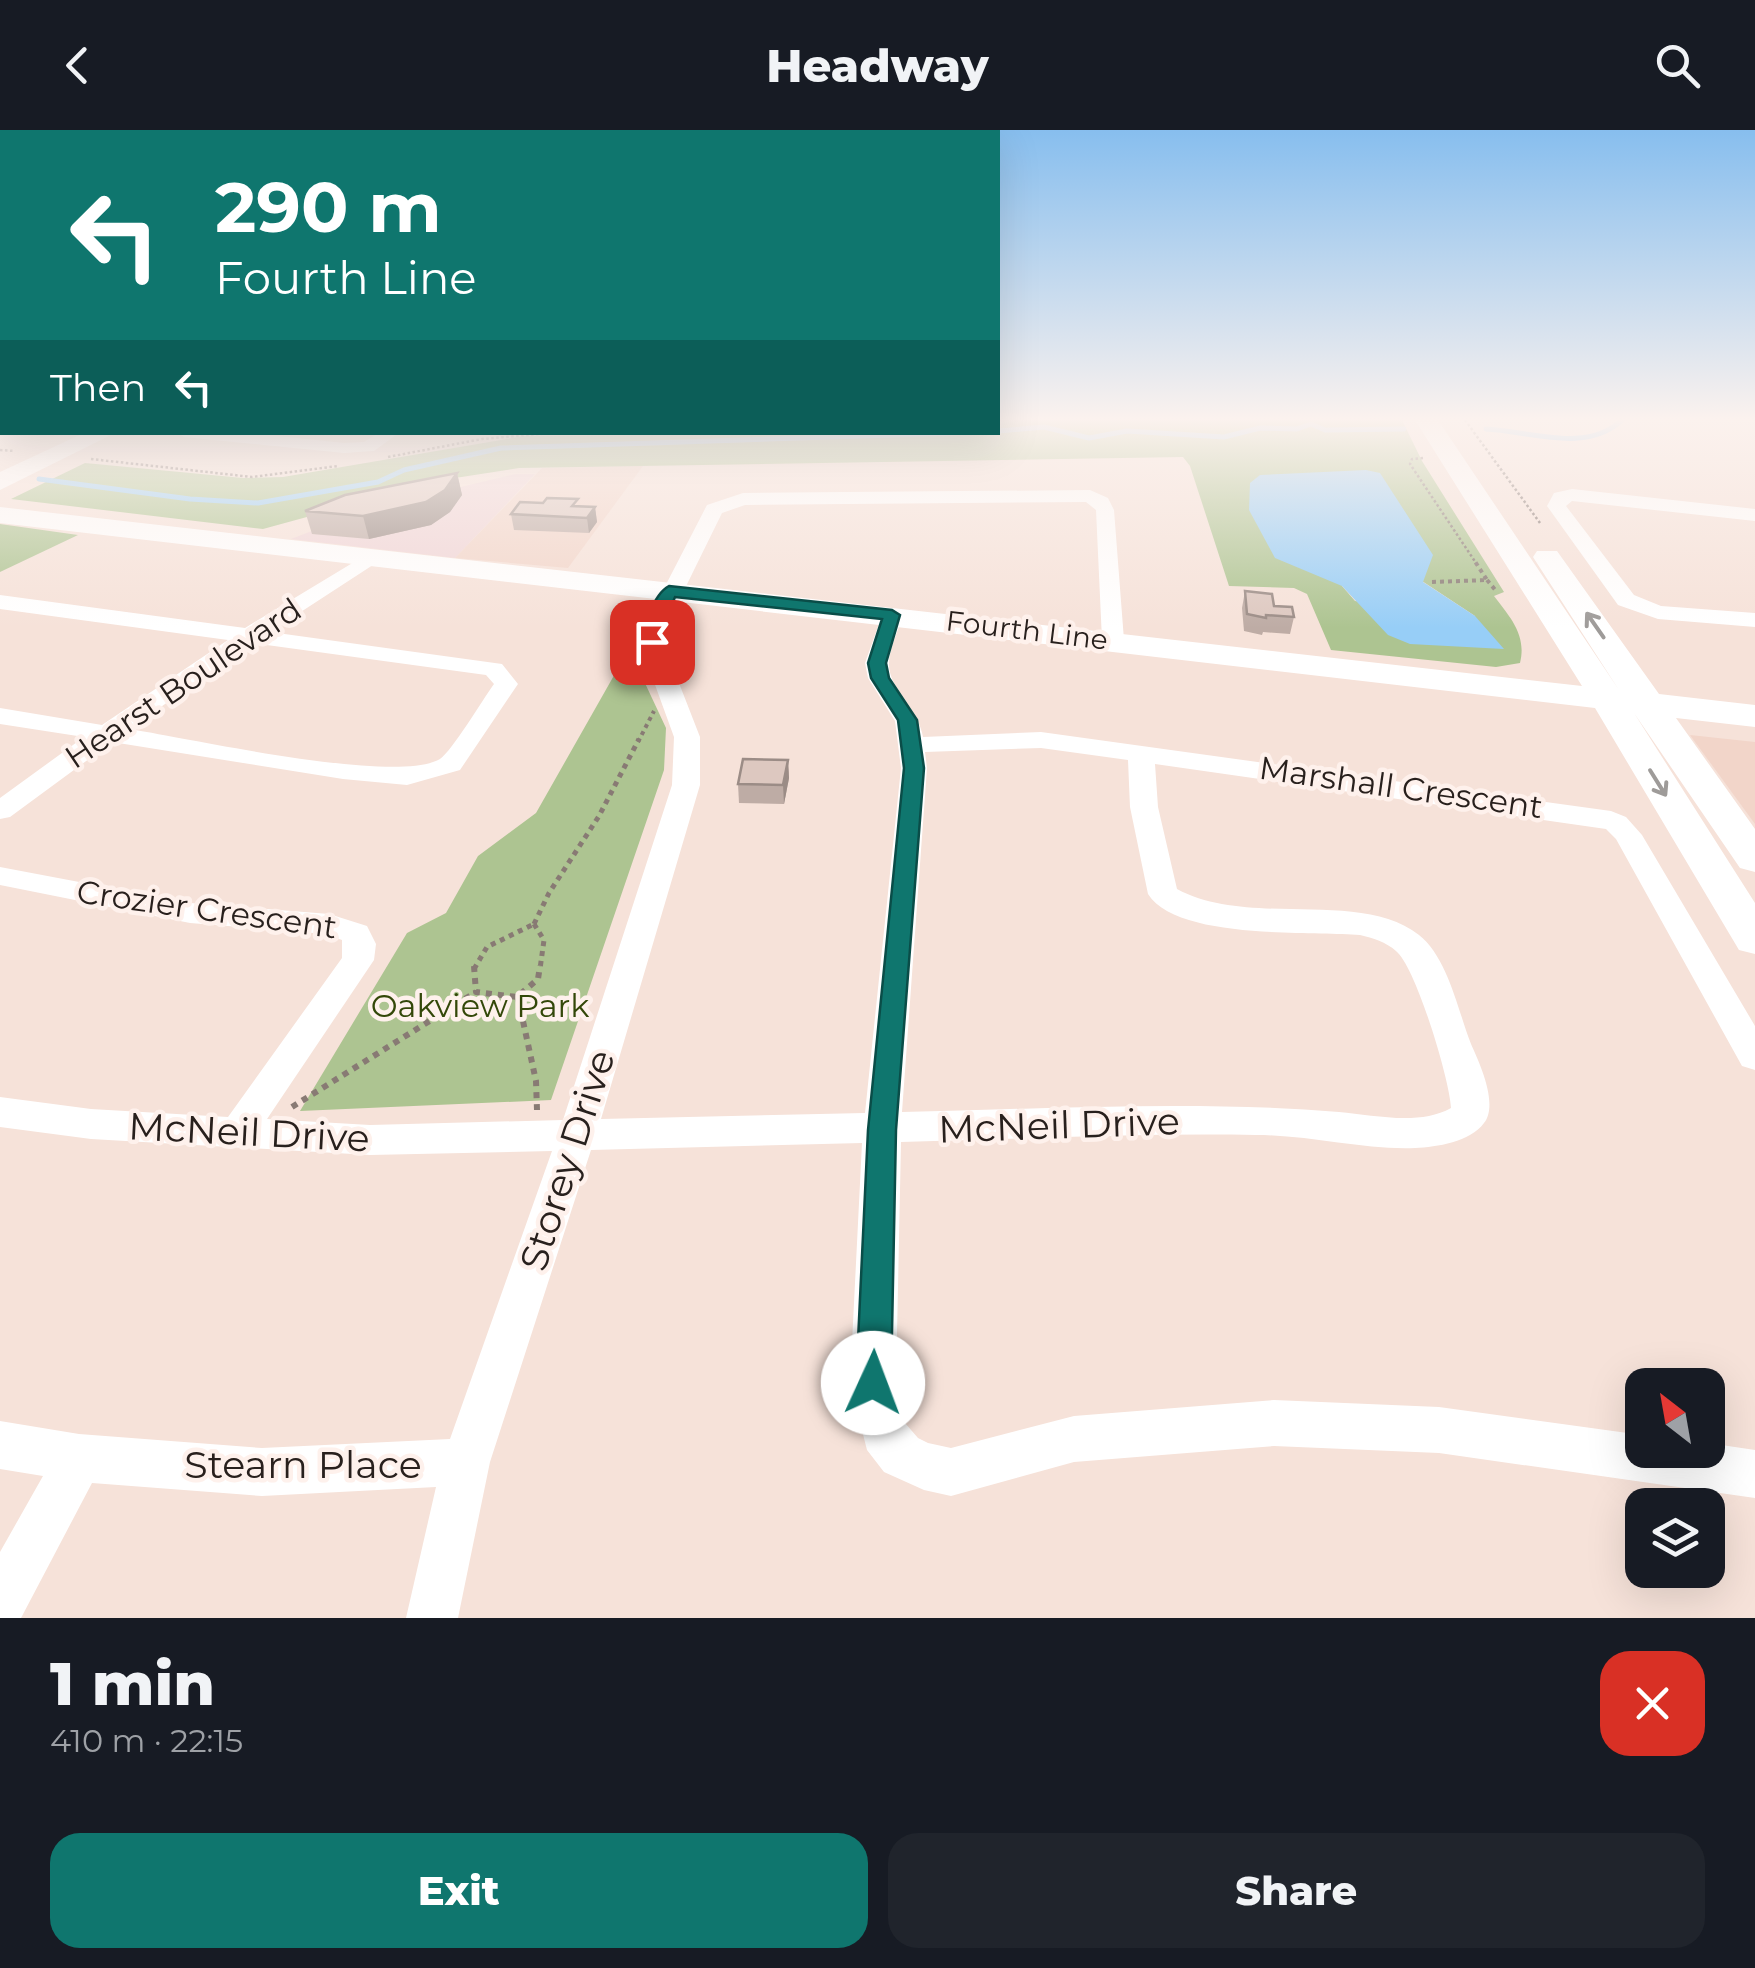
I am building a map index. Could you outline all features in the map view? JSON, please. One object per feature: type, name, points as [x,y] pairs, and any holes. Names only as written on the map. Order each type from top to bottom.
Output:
[{"type":"main road","points":[[1471,489],[1608,700],[1755,938]]},
{"type":"main road","points":[[1499,489],[1755,859]]},
{"type":"main road","name":"Fourth Line","points":[[0,515],[1755,716]]},
{"type":"street","name":"Storey Drive","points":[[432,1618],[466,1462],[556,1138],[686,785],[688,738],[652,653],[652,633],[669,591],[714,508],[729,500],[1074,494],[1097,499],[1104,510],[1113,640]]},
{"type":"street","points":[[1755,515],[1572,495],[1561,497],[1556,506],[1626,600],[1658,612],[1755,620]]},
{"type":"street","name":"Hearst Boulevard","points":[[0,811],[246,636],[369,559]]},
{"type":"street","points":[[0,602],[494,669],[506,684],[452,764],[407,777],[343,772],[0,716]]},
{"type":"street","points":[[892,615],[877,663],[880,678],[908,720],[913,745],[882,1130],[873,1383],[884,1434],[901,1456],[952,1472],[1074,1439],[1274,1423],[1439,1430],[1755,1474]]},
{"type":"street","name":"Marshall Crescent","points":[[913,745],[1024,739],[1580,812],[1616,823],[1628,835],[1755,1057]]},
{"type":"street","name":"McNeil Drive","points":[[0,1112],[91,1124],[370,1140],[1262,1120],[1414,1132],[1446,1129],[1470,1115],[1465,1076],[1422,961],[1400,936],[1359,926],[1204,914],[1163,894],[1144,807],[1140,752]]},
{"type":"street","name":"Crozier Crescent","points":[[0,876],[190,912],[330,924],[356,932],[360,944],[358,960],[238,1132]]},
{"type":"street","name":"Stearn Place","points":[[0,1446],[79,1458],[262,1472],[466,1462]]},
{"type":"street","points":[[0,1604],[79,1458]]},
{"type":"path","points":[[1427,489],[1497,592]]},
{"type":"path","points":[[1432,582],[1486,580]]},
{"type":"path","points":[[476,992],[471,980],[475,959],[496,938],[534,924],[669,688]]},
{"type":"path","points":[[289,1109],[476,992],[517,997],[538,979],[544,940],[534,924]]},
{"type":"path","points":[[517,997],[536,1081],[556,1138]]},
{"type":"shaded area","points":[[451,489],[520,489],[455,558],[291,539],[369,509]]},
{"type":"shaded area","points":[[521,489],[626,489],[568,568],[455,558]]},
{"type":"shaded area","points":[[1690,735],[1755,742],[1755,824]]},
{"type":"green space","points":[[31,489],[408,489],[263,529],[11,499]]},
{"type":"green space","points":[[1198,489],[1440,489],[1504,592],[1494,596],[1519,635],[1520,663],[1496,667],[1331,650],[1307,594],[1294,588],[1229,586]],"holes":[[[1422,581],[1475,616],[1355,601],[1342,586]]]},
{"type":"green space","points":[[0,524],[78,535],[0,572]]},
{"type":"green space","name":"Oakview Park","points":[[629,649],[666,728],[664,770],[551,1100],[300,1111],[407,933],[446,913],[478,856],[536,813]]},
{"type":"water","points":[[1250,489],[1391,489],[1433,555],[1423,582],[1475,616],[1504,649],[1410,644],[1388,635],[1342,586],[1275,558],[1249,510]]},
{"type":"building","points":[[373,489],[445,489],[426,502],[363,516],[305,511],[345,495]]},
{"type":"building","points":[[547,498],[578,499],[572,506],[595,507],[587,518],[511,514],[520,502],[543,503]]},
{"type":"building","points":[[1245,591],[1272,594],[1274,606],[1292,607],[1294,617],[1247,614]]},
{"type":"building","points":[[743,759],[788,760],[783,785],[738,784]]},
{"type":"waterway","points":[[118,489],[258,503],[335,489]]},
{"type":"route","points":[[652,642],[669,591],[892,615],[877,663],[880,678],[908,720],[914,768],[882,1130],[873,1383]]}]
